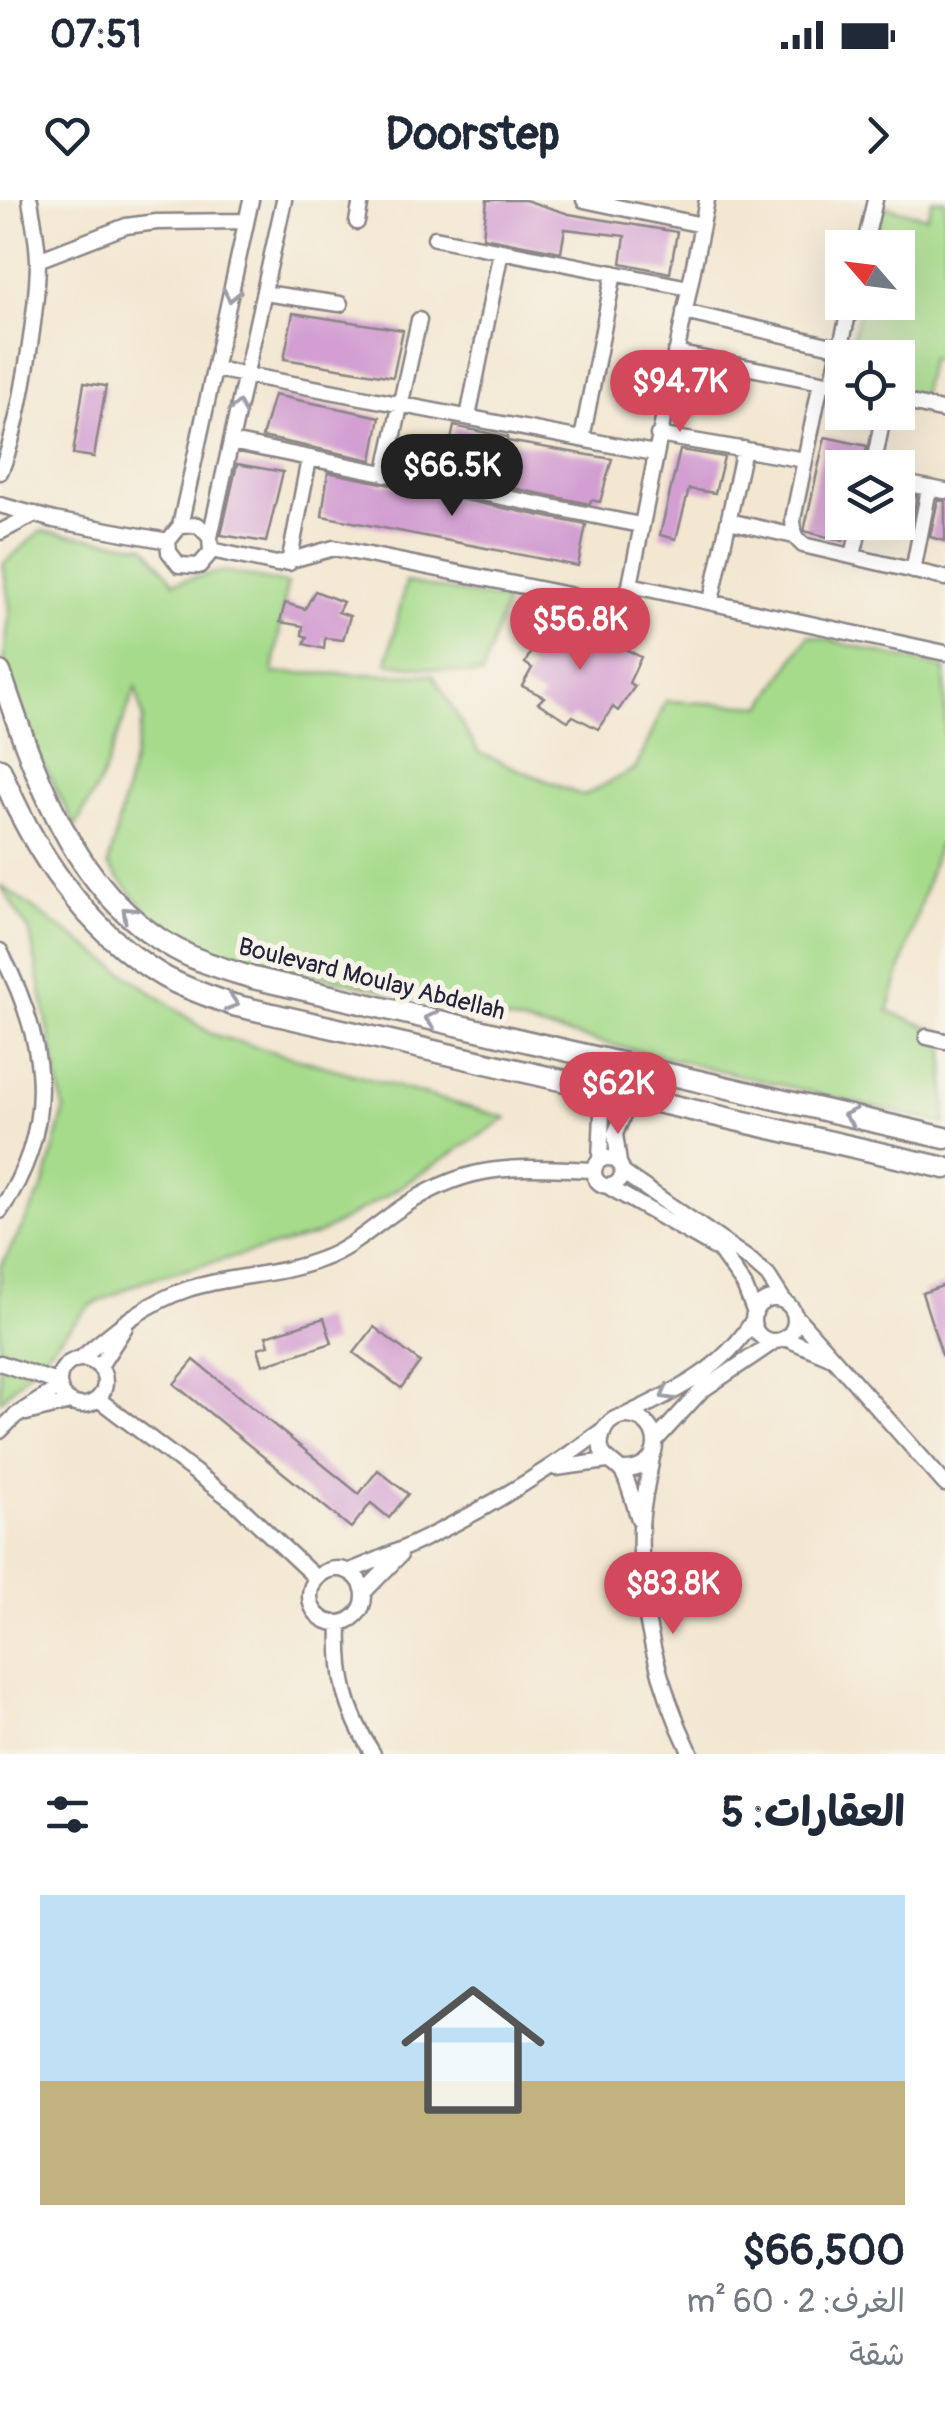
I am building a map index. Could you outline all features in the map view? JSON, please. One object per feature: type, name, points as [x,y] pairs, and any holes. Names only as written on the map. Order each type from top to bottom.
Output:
[{"type":"main road","name":"Boulevard Moulay Abdellah","points":[[0,672],[52,811],[82,865],[133,920],[195,958],[253,978],[945,1138]]},
{"type":"main road","points":[[0,769],[15,807],[52,870],[106,933],[162,976],[233,1005],[945,1168]]},
{"type":"street","points":[[0,472],[18,408],[38,260],[30,200]]},
{"type":"street","points":[[168,541],[180,526],[251,200]]},
{"type":"street","points":[[168,541],[172,560],[186,568],[207,560],[284,200]]},
{"type":"street","points":[[356,222],[361,200]]},
{"type":"street","points":[[584,200],[628,204],[702,226]]},
{"type":"street","points":[[180,526],[198,526],[211,544],[278,564],[334,548],[609,605],[623,602],[630,585],[708,200]]},
{"type":"street","points":[[868,230],[875,200]]},
{"type":"street","points":[[38,260],[126,226],[246,221]]},
{"type":"street","points":[[436,238],[690,288]]},
{"type":"street","points":[[468,417],[501,251]]},
{"type":"street","points":[[582,439],[614,274]]},
{"type":"street","points":[[264,293],[340,304]]},
{"type":"street","points":[[684,312],[825,344]]},
{"type":"street","points":[[385,475],[419,320]]},
{"type":"street","points":[[675,352],[825,383]]},
{"type":"street","points":[[215,369],[654,453]]},
{"type":"street","points":[[794,536],[805,460],[825,404]]},
{"type":"street","points":[[915,404],[945,411]]},
{"type":"street","points":[[658,435],[805,460]]},
{"type":"street","points":[[231,442],[640,526]]},
{"type":"street","points":[[712,600],[744,449]]},
{"type":"street","points":[[289,563],[309,459]]},
{"type":"street","points":[[913,571],[937,490]]},
{"type":"street","points":[[0,506],[168,541]]},
{"type":"street","points":[[0,532],[35,514]]},
{"type":"street","points":[[729,521],[794,536],[803,545],[945,578]]},
{"type":"street","points":[[853,556],[857,540]]},
{"type":"street","points":[[630,585],[945,653]]},
{"type":"street","points":[[0,950],[22,993],[37,1042],[41,1096],[37,1134],[11,1195],[0,1210]]},
{"type":"street","points":[[927,1037],[945,1041]]},
{"type":"street","points":[[603,1090],[597,1165],[600,1184],[718,1250],[744,1285],[758,1332],[836,1359]]},
{"type":"street","points":[[609,1187],[618,1182],[621,1167],[615,1134],[631,1096]]},
{"type":"street","points":[[0,1431],[59,1385],[74,1361],[134,1314],[186,1290],[323,1259],[348,1247],[438,1185],[477,1170],[597,1165],[614,1159],[768,1276],[789,1308],[945,1484]]},
{"type":"street","points":[[350,1572],[404,1551],[550,1469],[610,1422],[718,1364],[737,1346],[760,1304],[769,1300],[789,1308]]},
{"type":"street","points":[[655,1441],[701,1391],[780,1339],[794,1325],[789,1308]]},
{"type":"street","points":[[100,1366],[134,1314]]},
{"type":"street","points":[[21,1368],[74,1361],[100,1366]]},
{"type":"street","points":[[0,1363],[59,1385],[70,1402]]},
{"type":"street","points":[[16,1416],[70,1402],[84,1405],[98,1399],[105,1380],[100,1366]]},
{"type":"street","points":[[98,1399],[238,1504],[316,1578]]},
{"type":"street","points":[[626,1416],[649,1425],[655,1441],[641,1524],[642,1590],[653,1653],[670,1710],[691,1754]]},
{"type":"street","points":[[604,1429],[600,1445],[607,1461],[622,1470],[638,1468],[652,1457]]},
{"type":"street","points":[[550,1469],[607,1461]]},
{"type":"street","points":[[622,1470],[641,1524]]},
{"type":"street","points":[[364,1592],[404,1551]]},
{"type":"street","points":[[336,1568],[350,1572],[364,1592],[356,1616],[340,1623],[322,1619],[311,1604],[311,1586],[316,1578],[336,1568]]},
{"type":"street","points":[[340,1623],[338,1665],[348,1705],[373,1754]]},
{"type":"green space","points":[[932,200],[945,200],[945,361],[930,358],[920,400],[915,399],[915,340],[852,340],[857,320],[915,320],[915,230],[878,230],[883,206],[927,217]]},
{"type":"green space","points":[[41,531],[145,546],[174,582],[225,571],[287,584],[273,673],[433,675],[479,753],[583,796],[636,768],[666,701],[763,706],[809,635],[945,669],[945,847],[938,846],[888,1011],[945,1034],[945,1124],[201,947],[162,929],[108,866],[143,719],[136,687],[102,778],[75,827],[34,745],[4,659],[10,608],[3,564]]},
{"type":"green space","points":[[406,582],[506,601],[482,675],[387,663]]},
{"type":"green space","points":[[0,885],[211,1034],[507,1118],[317,1235],[143,1281],[90,1306],[0,1401],[0,1268],[44,1186],[64,1111],[30,932]]},
{"type":"building","points":[[487,200],[525,200],[569,214],[677,232],[670,273],[621,263],[625,236],[565,229],[561,252],[483,237]]},
{"type":"building","points":[[293,313],[403,330],[393,377],[284,359]]},
{"type":"building","points":[[84,383],[106,386],[94,457],[73,454]]},
{"type":"building","points":[[274,395],[380,417],[372,460],[262,437]]},
{"type":"building","points":[[454,426],[507,437],[507,441],[612,459],[600,502],[591,500],[590,504],[444,474]]},
{"type":"building","points":[[825,437],[867,446],[866,450],[825,450],[825,536],[804,531]]},
{"type":"building","points":[[680,450],[724,457],[715,493],[689,489],[676,539],[660,535]]},
{"type":"building","points":[[237,464],[283,472],[266,542],[221,535]]},
{"type":"building","points":[[328,472],[586,525],[578,566],[322,516]]},
{"type":"building","points":[[938,500],[945,501],[945,541],[930,537]]},
{"type":"building","points":[[315,591],[343,602],[338,612],[350,616],[343,640],[325,638],[324,649],[304,644],[307,637],[302,635],[303,626],[280,622],[285,603],[305,609]]},
{"type":"building","points":[[560,616],[641,657],[629,683],[635,686],[618,711],[613,707],[598,729],[573,716],[568,721],[538,703],[544,697],[522,686],[532,668],[525,663],[543,629],[549,632]]},
{"type":"building","points":[[945,1285],[945,1354],[942,1355],[922,1293]]},
{"type":"building","points":[[324,1318],[332,1343],[263,1365],[258,1348],[269,1345],[266,1336]]},
{"type":"building","points":[[374,1327],[420,1362],[401,1388],[354,1353]]},
{"type":"building","points":[[194,1360],[359,1494],[378,1470],[408,1494],[389,1518],[371,1503],[351,1528],[174,1384]]}]
